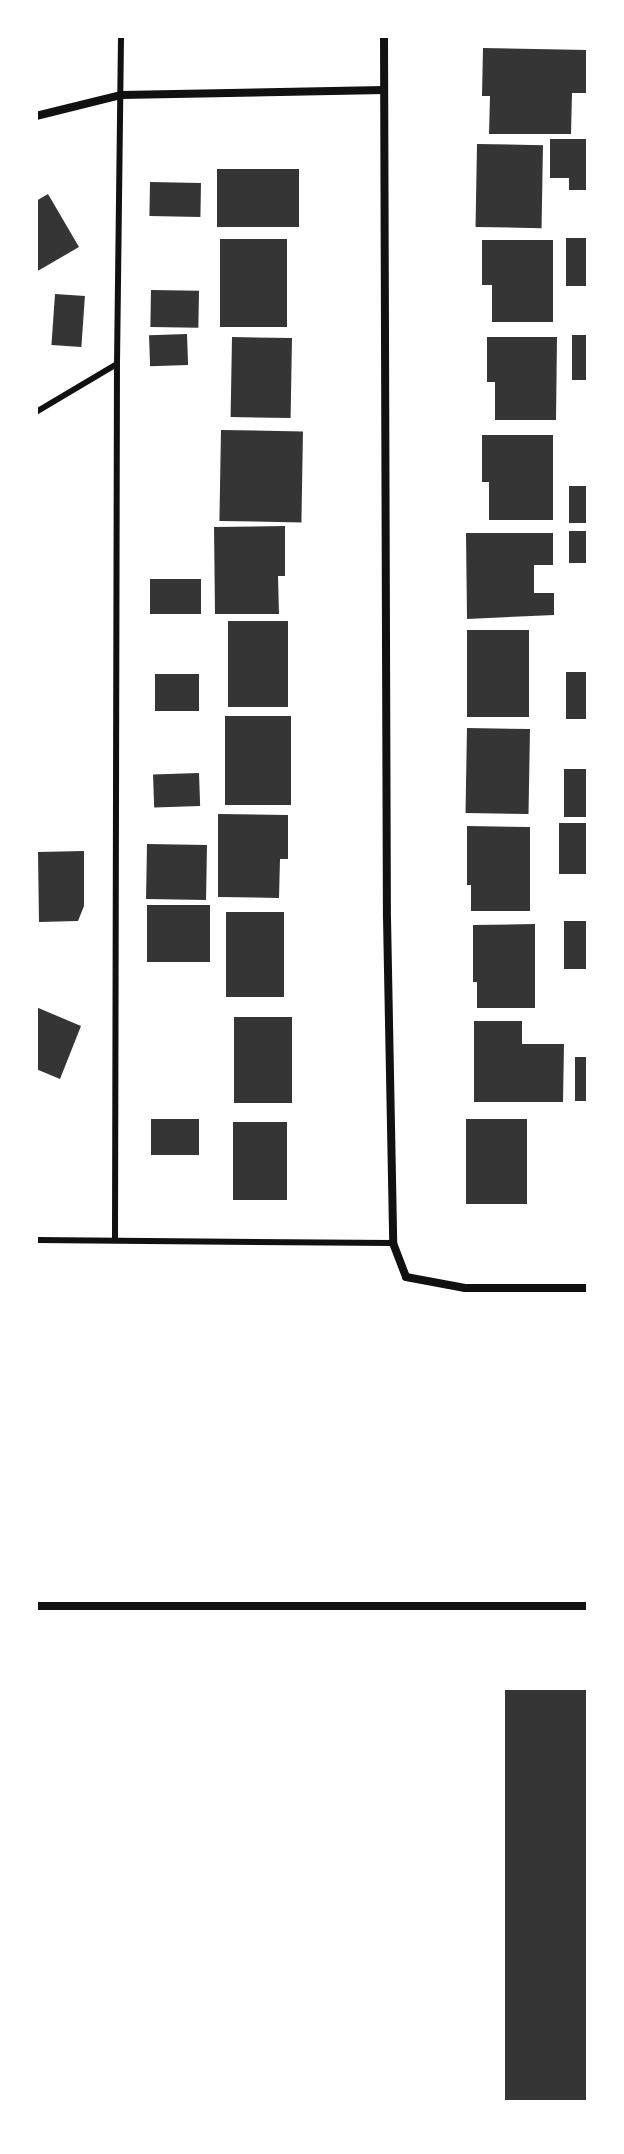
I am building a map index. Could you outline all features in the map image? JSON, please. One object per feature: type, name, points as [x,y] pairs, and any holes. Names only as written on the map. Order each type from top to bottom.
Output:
[{"type":"street","points":[[384,36],[387,918],[393,1243],[406,1277],[465,1288],[588,1288]]},
{"type":"street","points":[[36,116],[121,95],[384,90]]},
{"type":"street","points":[[36,1606],[588,1606]]},
{"type":"lane","points":[[115,1239],[121,36]]},
{"type":"lane","points":[[36,412],[117,364]]},
{"type":"lane","points":[[36,1240],[393,1243]]},
{"type":"building","points":[[483,48],[588,50],[588,93],[572,93],[571,134],[489,134],[490,96],[482,96]]},
{"type":"building","points":[[550,139],[588,139],[588,190],[569,190],[569,178],[550,178]]},
{"type":"building","points":[[477,144],[543,145],[542,228],[476,227]]},
{"type":"building","points":[[217,169],[299,169],[299,227],[217,227]]},
{"type":"building","points":[[150,182],[201,183],[200,217],[149,216]]},
{"type":"building","points":[[48,194],[79,247],[36,272],[36,201]]},
{"type":"building","points":[[566,238],[588,238],[588,286],[566,286]]},
{"type":"building","points":[[220,239],[287,239],[287,327],[220,327]]},
{"type":"building","points":[[482,240],[553,240],[553,322],[492,322],[492,285],[482,285]]},
{"type":"building","points":[[151,290],[199,291],[198,328],[150,327]]},
{"type":"building","points":[[55,294],[85,296],[81,347],[51,345]]},
{"type":"building","points":[[187,334],[188,365],[150,366],[149,335]]},
{"type":"building","points":[[572,335],[588,335],[588,380],[572,380]]},
{"type":"building","points":[[232,337],[292,338],[291,418],[231,417]]},
{"type":"building","points":[[487,337],[557,337],[556,420],[495,420],[495,382],[487,382]]},
{"type":"building","points":[[221,430],[303,431],[301,522],[219,521]]},
{"type":"building","points":[[482,435],[553,435],[553,520],[489,520],[489,482],[482,482]]},
{"type":"building","points":[[569,486],[588,486],[588,523],[569,523]]},
{"type":"building","points":[[285,526],[285,576],[278,576],[279,614],[215,614],[214,527]]},
{"type":"building","points":[[569,531],[588,531],[588,563],[569,563]]},
{"type":"building","points":[[466,533],[553,533],[553,565],[534,565],[534,593],[554,593],[554,615],[467,619]]},
{"type":"building","points":[[150,579],[201,579],[201,614],[150,614]]},
{"type":"building","points":[[228,621],[288,621],[288,707],[228,707]]},
{"type":"building","points":[[467,630],[529,630],[529,717],[467,717]]},
{"type":"building","points":[[566,672],[588,672],[588,719],[566,719]]},
{"type":"building","points":[[155,674],[199,674],[199,711],[155,711]]},
{"type":"building","points":[[225,716],[291,716],[291,805],[225,805]]},
{"type":"building","points":[[467,728],[530,729],[529,814],[466,813]]},
{"type":"building","points":[[564,769],[588,769],[588,817],[564,817]]},
{"type":"building","points":[[199,773],[200,806],[154,808],[153,775]]},
{"type":"building","points":[[218,814],[288,815],[288,859],[280,859],[279,898],[218,897]]},
{"type":"building","points":[[559,823],[588,823],[588,874],[559,874]]},
{"type":"building","points":[[467,826],[530,827],[530,911],[471,911],[471,885],[467,885]]},
{"type":"building","points":[[147,844],[207,845],[206,900],[146,899]]},
{"type":"building","points":[[84,851],[84,906],[78,921],[39,922],[38,852]]},
{"type":"building","points":[[147,905],[210,905],[210,962],[147,962]]},
{"type":"building","points":[[226,912],[284,912],[284,997],[226,997]]},
{"type":"building","points":[[564,921],[588,921],[588,969],[564,969]]},
{"type":"building","points":[[535,924],[535,1008],[477,1008],[477,982],[473,982],[473,925]]},
{"type":"building","points":[[36,1007],[81,1026],[60,1079],[36,1069]]},
{"type":"building","points":[[234,1017],[292,1017],[292,1103],[234,1103]]},
{"type":"building","points":[[474,1021],[522,1021],[522,1044],[564,1044],[563,1102],[474,1102]]},
{"type":"building","points":[[575,1057],[588,1057],[588,1101],[575,1101]]},
{"type":"building","points":[[151,1119],[199,1119],[199,1155],[151,1155]]},
{"type":"building","points":[[466,1119],[527,1119],[527,1204],[466,1204]]},
{"type":"building","points":[[233,1122],[287,1122],[287,1200],[233,1200]]},
{"type":"building","points":[[505,1690],[588,1690],[588,2100],[505,2100]]}]
